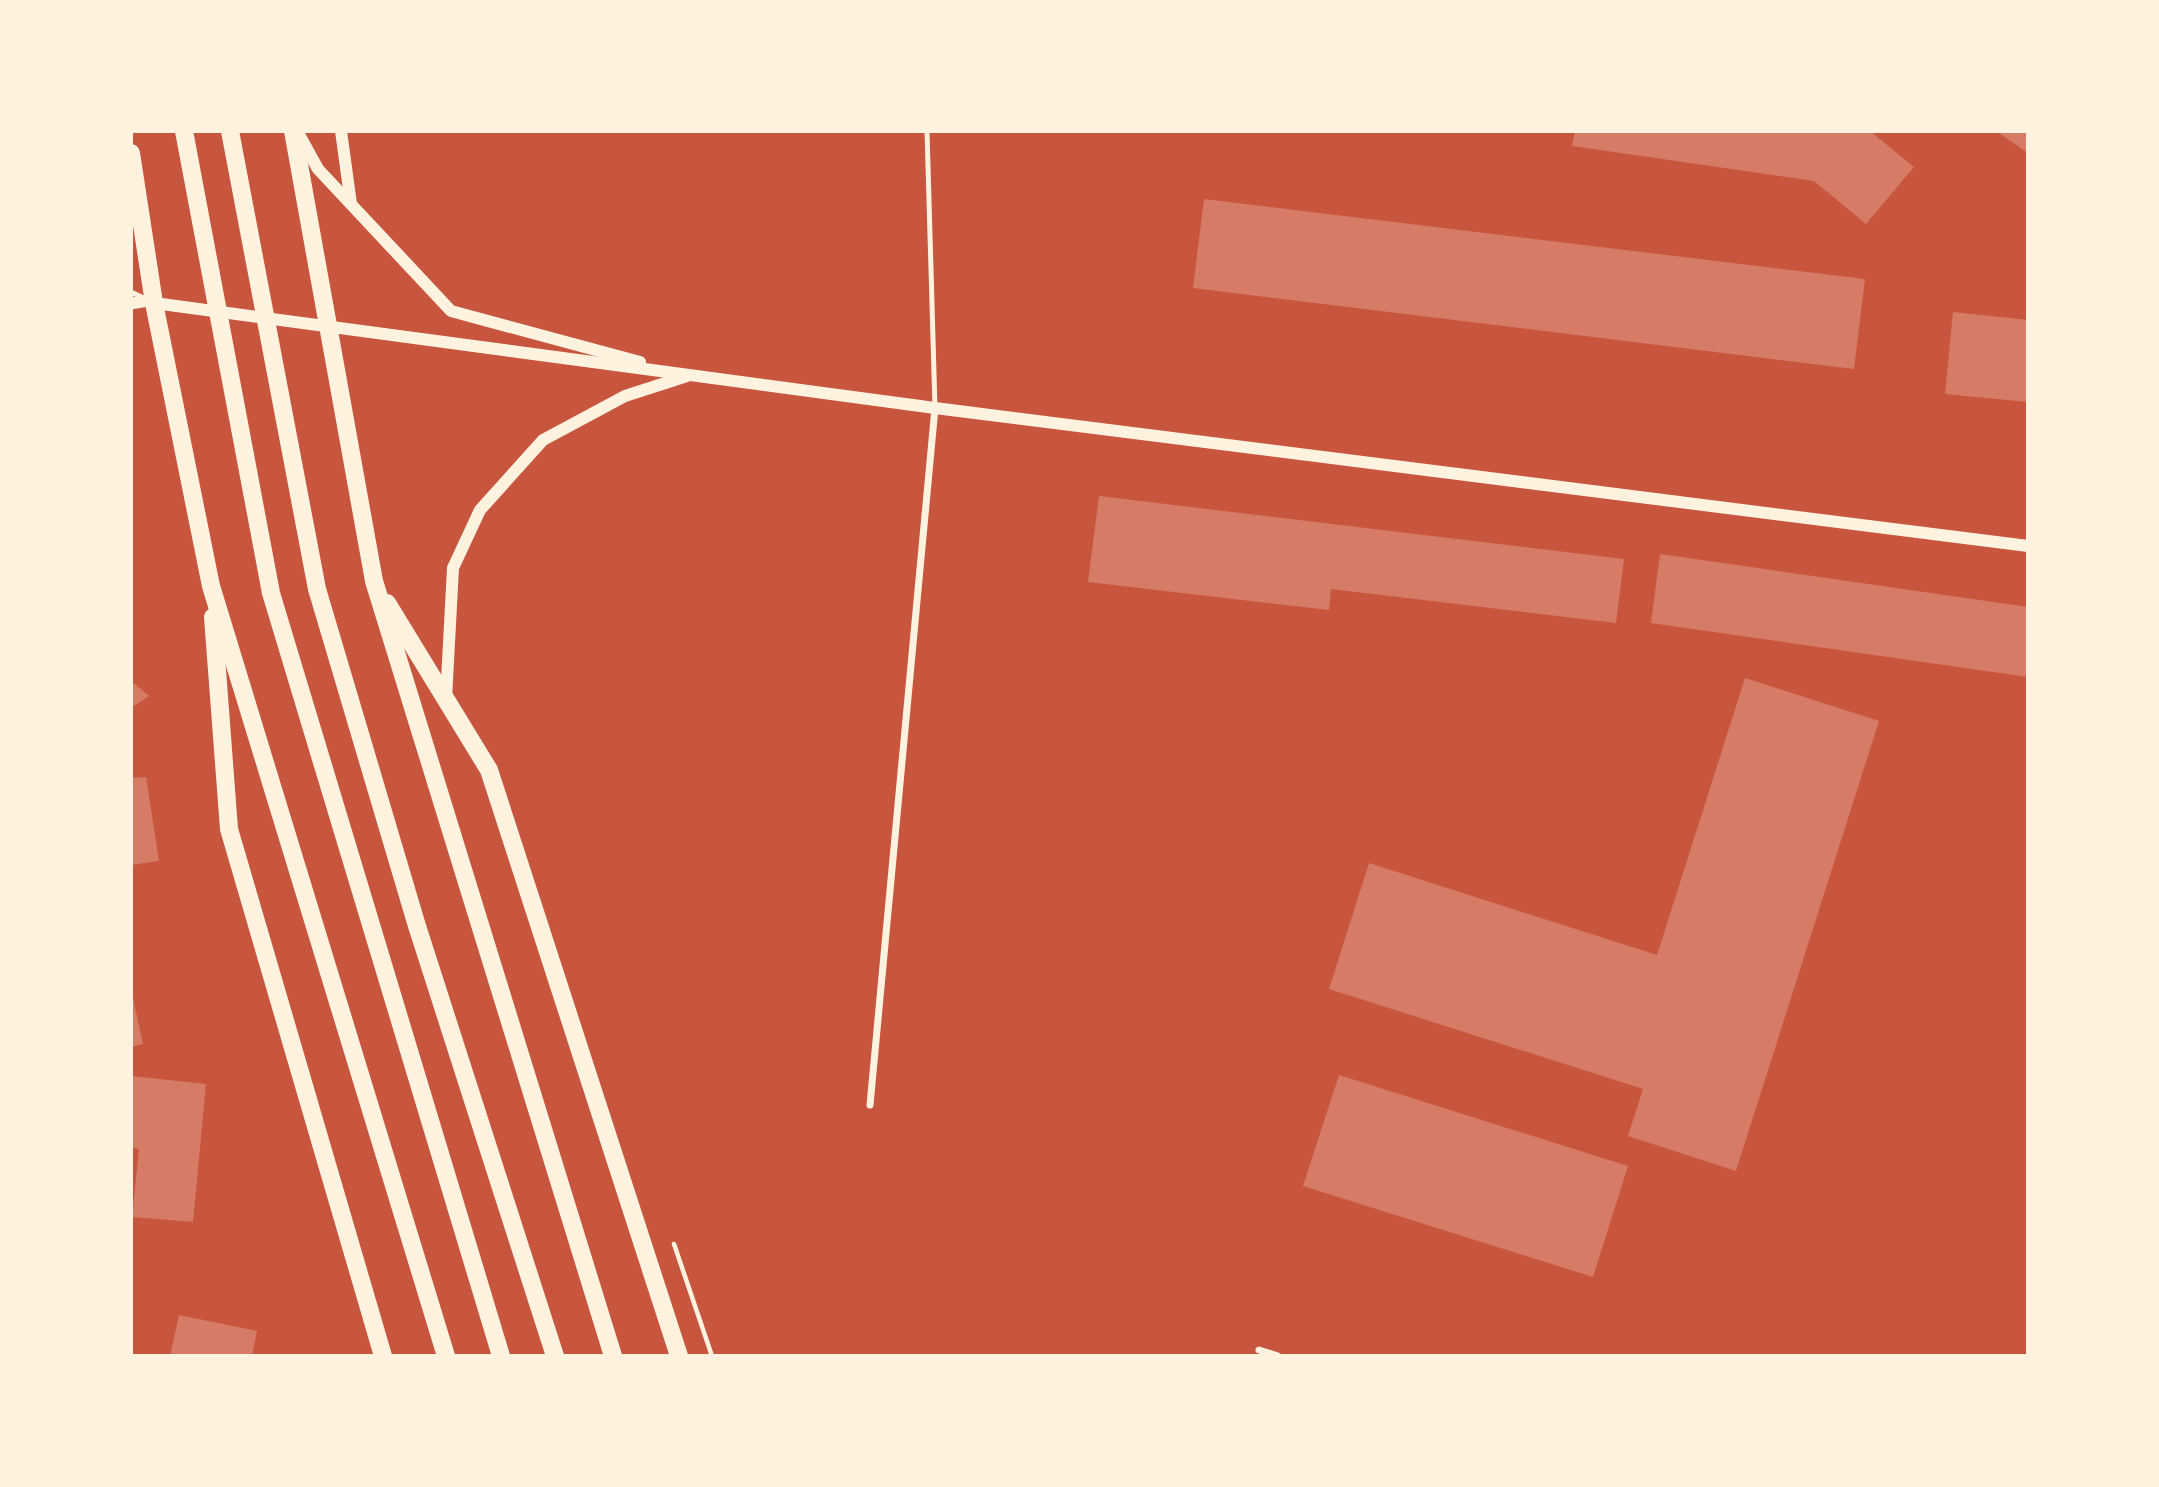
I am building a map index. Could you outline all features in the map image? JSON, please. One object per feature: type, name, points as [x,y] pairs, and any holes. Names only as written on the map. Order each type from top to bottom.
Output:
[{"type":"main road","points":[[184,131],[271,593],[501,1356]]},
{"type":"main road","points":[[230,131],[317,589],[417,926],[555,1356]]},
{"type":"main road","points":[[295,131],[373,581],[613,1356]]},
{"type":"main road","points":[[131,153],[155,303],[211,586],[446,1356]]},
{"type":"main road","points":[[373,581],[489,770],[679,1356]]},
{"type":"main road","points":[[211,586],[229,829],[383,1356]]},
{"type":"street","points":[[295,131],[318,169],[451,312],[691,375]]},
{"type":"street","points":[[341,131],[351,204]]},
{"type":"street","points":[[131,300],[935,408],[2028,546]]},
{"type":"street","points":[[446,699],[453,568],[480,510],[543,440],[625,396],[691,375]]},
{"type":"street","points":[[870,1105],[935,408]]},
{"type":"street","points":[[1259,1350],[1278,1356]]},
{"type":"lane","points":[[927,131],[935,408]]},
{"type":"lane","points":[[131,292],[155,303]]},
{"type":"lane","points":[[131,307],[155,303]]},
{"type":"building","points":[[1575,131],[1870,131],[1914,167],[1866,224],[1814,181],[1572,146]]},
{"type":"building","points":[[1996,131],[2028,131],[2028,153]]},
{"type":"building","points":[[1204,199],[1865,279],[1854,369],[1193,288]]},
{"type":"building","points":[[1953,312],[2028,320],[2028,402],[1945,394]]},
{"type":"building","points":[[1099,496],[1624,559],[1616,623],[1331,589],[1329,610],[1088,582]]},
{"type":"building","points":[[1660,554],[2028,607],[2028,677],[1651,623]]},
{"type":"building","points":[[1745,678],[1879,721],[1736,1171],[1628,1136],[1643,1089],[1329,989],[1369,863],[1657,955]]},
{"type":"building","points":[[131,681],[149,696],[131,708]]},
{"type":"building","points":[[146,777],[159,861],[131,865],[131,778]]},
{"type":"building","points":[[131,989],[143,1044],[131,1047]]},
{"type":"building","points":[[1339,1075],[1628,1166],[1593,1277],[1303,1186]]},
{"type":"building","points":[[131,1076],[206,1084],[193,1222],[132,1217],[139,1149],[131,1148]]},
{"type":"building","points":[[179,1315],[257,1331],[252,1356],[170,1356]]}]
